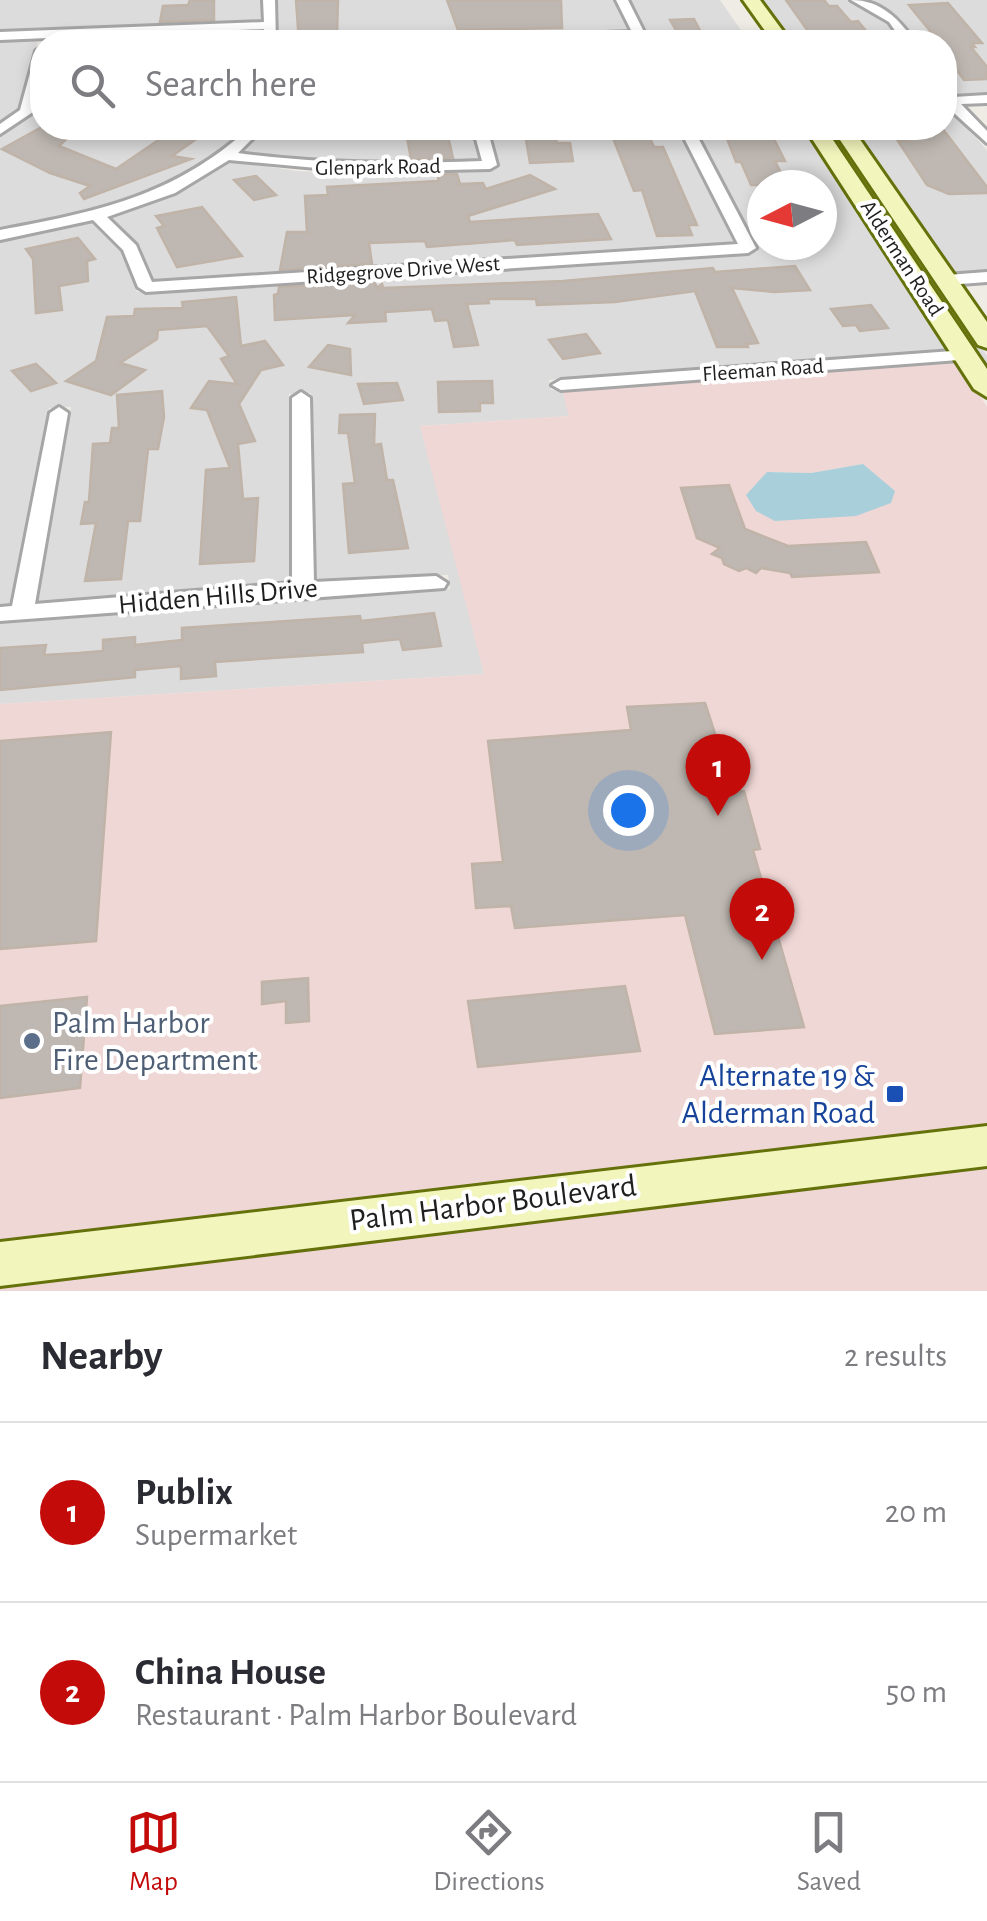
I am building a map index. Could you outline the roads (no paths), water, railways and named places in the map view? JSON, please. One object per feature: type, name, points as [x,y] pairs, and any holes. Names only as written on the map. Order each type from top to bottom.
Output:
[{"type":"main road","points":[[751,0],[773,30]]},
{"type":"main road","name":"Alderman Road","points":[[823,140],[987,389]]},
{"type":"main road","name":"Alderman Road","points":[[850,140],[987,340]]},
{"type":"main road","name":"Palm Harbor Boulevard","points":[[0,1264],[987,1146]]},
{"type":"street","points":[[269,0],[269,30]]},
{"type":"street","points":[[622,0],[637,30]]},
{"type":"street","points":[[857,0],[893,19],[901,30]]},
{"type":"street","points":[[195,30],[269,26]]},
{"type":"street","points":[[0,36],[30,37]]},
{"type":"street","points":[[0,130],[26,112],[30,97]]},
{"type":"street","points":[[957,98],[987,98]]},
{"type":"street","points":[[957,108],[987,139]]},
{"type":"street","points":[[0,235],[97,216],[175,188],[230,156],[245,140]]},
{"type":"street","name":"Glenpark Road","points":[[230,156],[300,168],[360,171],[490,165],[483,140]]},
{"type":"street","name":"Ridgegrove Drive West","points":[[97,216],[130,248],[146,287],[748,248],[692,140]]},
{"type":"street","points":[[946,280],[987,278]]},
{"type":"street","name":"Fleeman Road","points":[[560,385],[966,355]]},
{"type":"street","points":[[301,398],[302,589]]},
{"type":"street","points":[[11,614],[59,413]]},
{"type":"street","name":"Hidden Hills Drive","points":[[11,614],[302,589],[436,583]]},
{"type":"water","points":[[863,464],[895,491],[891,503],[856,516],[775,521],[756,511],[746,495],[767,472],[811,473]]},
{"type":"place","name":"Publix","points":[[718,816]]},
{"type":"place","name":"China House","points":[[762,960]]},
{"type":"place","name":"Palm Harbor Fire Department","points":[[32,1041]]},
{"type":"place","name":"Alternate 19 & Alderman Road","points":[[895,1094]]}]
